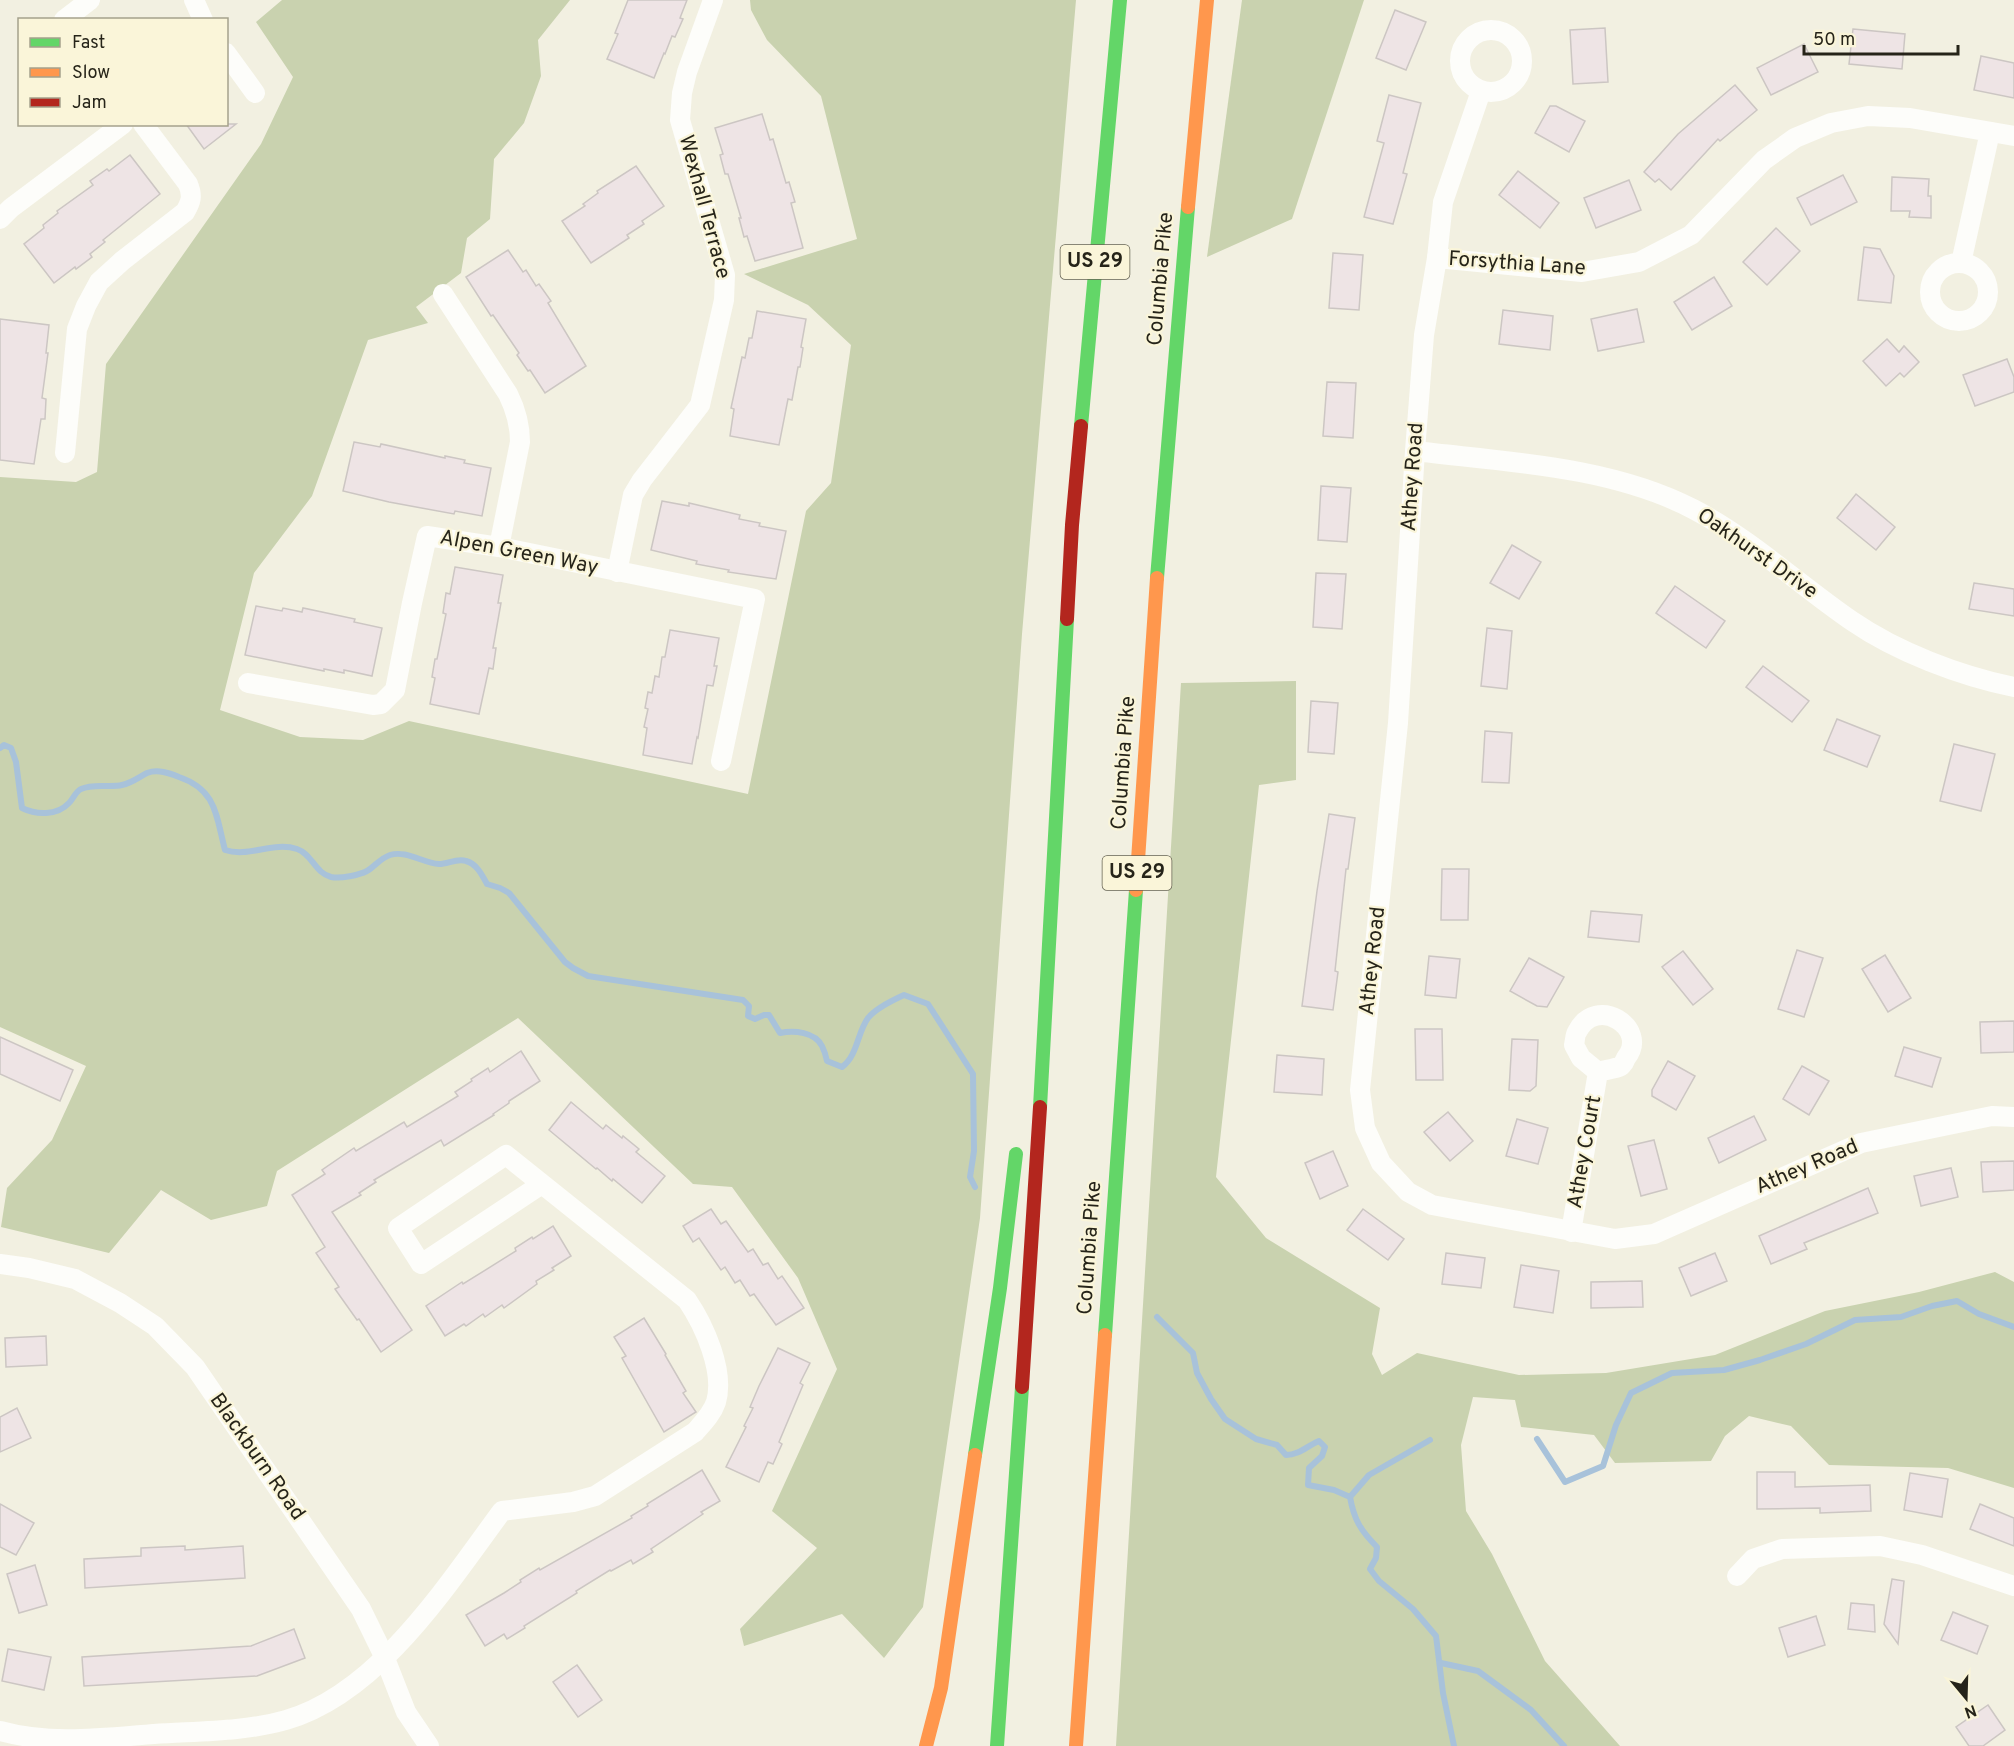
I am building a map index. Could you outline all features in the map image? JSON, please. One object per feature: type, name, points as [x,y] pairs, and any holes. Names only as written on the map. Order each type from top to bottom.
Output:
[{"type":"highway","name":"US 29","points":[[996,1746],[1031,1263],[1072,525],[1120,0]]},
{"type":"highway","name":"Columbia Pike","points":[[1077,1746],[1158,568],[1207,0]]},
{"type":"highway","points":[[1029,1054],[1051,878]]},
{"type":"highway","points":[[926,1746],[943,1677],[1000,1288],[1019,1136]]},
{"type":"street","points":[[67,18],[90,0]]},
{"type":"street","points":[[194,0],[202,18]]},
{"type":"street","name":"Wexhall Terrace","points":[[617,572],[633,495],[700,405],[724,300],[725,275],[680,120],[682,93],[687,72],[713,0]]},
{"type":"street","points":[[228,56],[255,93]]},
{"type":"street","name":"Athey Road","points":[[1481,91],[1443,202],[1437,258],[1424,335],[1414,451],[1398,723],[1360,1090],[1365,1128],[1381,1163],[1408,1192],[1432,1205],[1615,1239],[1654,1234],[1861,1143],[1992,1116],[2014,1117]]},
{"type":"street","name":"Forsythia Lane","points":[[1437,258],[1582,272],[1639,262],[1690,235],[1764,160],[1795,138],[1831,123],[1868,116],[1910,118],[2014,136]]},
{"type":"street","points":[[0,219],[11,208],[120,126]]},
{"type":"street","points":[[64,453],[77,329],[86,306],[99,282],[185,212],[191,202],[188,184],[144,126]]},
{"type":"street","points":[[1961,263],[1990,132]]},
{"type":"street","points":[[443,294],[508,394],[520,426],[520,442],[499,547]]},
{"type":"street","name":"Oakhurst Drive","points":[[1414,451],[1570,470],[1636,485],[1692,508],[1743,539],[1851,621],[1890,645],[1982,681],[2014,687]]},
{"type":"street","name":"Alpen Green Way","points":[[249,683],[373,705],[381,704],[395,690],[411,603],[427,536],[499,547],[755,599],[721,761]]},
{"type":"street","name":"Athey Court","points":[[1571,1232],[1598,1072]]},
{"type":"street","points":[[0,1731],[41,1738],[77,1739],[257,1727],[287,1720],[312,1710],[351,1688],[427,1612],[502,1511],[573,1502],[595,1496],[695,1432],[708,1418],[716,1401],[718,1382],[709,1340],[701,1321],[687,1300],[506,1155],[398,1228],[421,1264],[542,1184]]},
{"type":"street","name":"Blackburn Road","points":[[0,1264],[75,1279],[120,1303],[156,1326],[195,1367],[361,1610],[384,1656],[406,1712],[429,1746]]},
{"type":"street","points":[[1737,1576],[1753,1559],[1782,1549],[1880,1546],[1922,1555],[2014,1586]]},
{"type":"green space","points":[[282,0],[570,0],[538,40],[541,76],[524,123],[494,159],[490,219],[467,238],[461,273],[416,307],[428,323],[368,340],[312,496],[254,573],[220,710],[300,737],[363,740],[409,721],[748,794],[806,511],[831,483],[851,345],[808,305],[744,274],[857,239],[821,96],[767,40],[751,10],[750,0],[1076,0],[1022,634],[980,1218],[923,1607],[884,1658],[842,1614],[744,1646],[740,1629],[817,1548],[772,1511],[837,1369],[798,1278],[732,1187],[693,1184],[518,1018],[277,1171],[267,1206],[211,1220],[161,1190],[109,1253],[1,1227],[7,1188],[52,1140],[86,1066],[0,1027],[0,477],[76,482],[97,472],[106,364],[261,144],[293,77],[256,22]]},
{"type":"green space","points":[[1242,0],[1364,0],[1292,219],[1207,257]]},
{"type":"green space","points":[[1296,681],[1296,780],[1259,785],[1216,1177],[1266,1238],[1380,1308],[1372,1354],[1382,1375],[1417,1353],[1519,1375],[1606,1373],[1715,1355],[1825,1311],[1919,1292],[1995,1272],[2014,1282],[2014,1488],[1948,1468],[1829,1465],[1791,1426],[1749,1416],[1725,1436],[1711,1461],[1615,1463],[1594,1435],[1521,1427],[1515,1400],[1473,1397],[1461,1445],[1466,1511],[1492,1554],[1545,1661],[1620,1746],[1116,1746],[1181,683]]},
{"type":"building","points":[[628,0],[687,0],[680,18],[683,19],[675,37],[672,36],[654,78],[607,59],[618,34],[615,33]]},
{"type":"building","points":[[1395,10],[1426,22],[1406,70],[1376,58]]},
{"type":"building","points":[[1605,28],[1608,82],[1573,84],[1570,30]]},
{"type":"building","points":[[1853,29],[1905,34],[1902,69],[1849,64]]},
{"type":"building","points":[[1804,44],[1818,72],[1771,95],[1757,68]]},
{"type":"building","points":[[1981,56],[2014,63],[2014,98],[1974,90]]},
{"type":"building","points":[[1735,85],[1757,110],[1720,141],[1718,139],[1671,190],[1659,179],[1655,182],[1644,172],[1678,134]]},
{"type":"building","points":[[1389,95],[1421,103],[1403,173],[1407,174],[1393,224],[1364,217],[1384,143],[1377,141]]},
{"type":"building","points":[[1550,106],[1556,106],[1585,121],[1569,152],[1535,133]]},
{"type":"building","points":[[762,114],[770,140],[773,139],[786,183],[789,182],[795,202],[791,203],[803,248],[755,261],[747,236],[744,237],[728,174],[725,174],[720,155],[723,154],[715,128]]},
{"type":"building","points":[[236,124],[204,149],[187,126]]},
{"type":"building","points":[[130,155],[160,194],[103,240],[105,242],[90,254],[92,257],[54,283],[24,244],[44,228],[43,225],[58,213],[57,211],[93,185],[90,181],[107,169],[109,171]]},
{"type":"building","points":[[636,166],[664,206],[642,221],[644,224],[627,235],[629,238],[591,263],[562,221],[585,206],[583,204],[598,193],[597,191]]},
{"type":"building","points":[[1518,171],[1559,203],[1540,228],[1499,195]]},
{"type":"building","points":[[1843,175],[1857,202],[1811,225],[1797,198]]},
{"type":"building","points":[[1892,177],[1929,179],[1928,196],[1931,196],[1931,218],[1909,217],[1910,211],[1891,211]]},
{"type":"building","points":[[1629,180],[1641,210],[1596,228],[1584,198]]},
{"type":"building","points":[[1776,228],[1800,251],[1767,285],[1743,262]]},
{"type":"building","points":[[1864,247],[1880,249],[1894,276],[1891,303],[1858,300]]},
{"type":"building","points":[[508,250],[523,272],[526,270],[536,286],[539,284],[551,301],[548,303],[586,366],[545,393],[466,277]]},
{"type":"building","points":[[1333,253],[1363,255],[1359,310],[1329,308]]},
{"type":"building","points":[[1714,277],[1732,306],[1692,330],[1674,302]]},
{"type":"building","points":[[1637,309],[1644,342],[1598,351],[1591,319]]},
{"type":"building","points":[[1503,310],[1553,316],[1550,350],[1499,344]]},
{"type":"building","points":[[757,311],[806,319],[800,367],[798,367],[792,400],[788,399],[779,445],[730,436],[734,409],[731,408],[742,357],[745,358],[749,338],[752,338]]},
{"type":"building","points":[[0,319],[49,325],[42,398],[46,399],[45,419],[41,419],[34,464],[0,460]]},
{"type":"building","points":[[1887,339],[1899,352],[1904,346],[1919,362],[1904,377],[1900,373],[1886,386],[1863,361]]},
{"type":"building","points":[[2007,359],[2014,377],[2014,392],[1975,406],[1963,375]]},
{"type":"building","points":[[1327,382],[1356,383],[1353,438],[1323,436]]},
{"type":"building","points":[[354,442],[380,447],[381,444],[445,458],[445,456],[465,460],[464,463],[491,468],[482,516],[455,511],[454,514],[343,491]]},
{"type":"building","points":[[1321,486],[1351,488],[1347,542],[1318,540]]},
{"type":"building","points":[[1856,494],[1895,527],[1876,550],[1837,518]]},
{"type":"building","points":[[662,501],[689,506],[689,503],[740,515],[739,519],[760,523],[759,526],[786,531],[776,579],[728,572],[729,570],[696,564],[697,561],[651,550]]},
{"type":"building","points":[[1512,545],[1541,562],[1519,599],[1490,583]]},
{"type":"building","points":[[455,567],[503,575],[498,603],[501,603],[493,648],[496,648],[493,669],[489,668],[479,714],[430,704],[435,678],[432,677],[435,659],[437,659],[446,614],[443,613],[446,593],[450,594]]},
{"type":"building","points":[[1316,573],[1346,574],[1342,629],[1313,627]]},
{"type":"building","points":[[1974,583],[2014,589],[2014,616],[1969,609]]},
{"type":"building","points":[[1675,586],[1725,621],[1706,648],[1656,613]]},
{"type":"building","points":[[256,606],[302,612],[303,608],[355,619],[354,622],[382,628],[372,676],[344,670],[344,673],[324,669],[324,671],[245,655]]},
{"type":"building","points":[[1487,628],[1512,631],[1507,689],[1481,686]]},
{"type":"building","points":[[670,630],[719,638],[713,686],[707,685],[692,764],[643,755],[647,728],[644,727],[648,709],[645,708],[648,692],[652,693],[655,676],[659,677]]},
{"type":"building","points":[[1763,666],[1809,701],[1792,722],[1746,687]]},
{"type":"building","points":[[1311,701],[1338,703],[1334,754],[1308,752]]},
{"type":"building","points":[[1837,719],[1880,736],[1867,767],[1824,750]]},
{"type":"building","points":[[1485,731],[1512,733],[1509,783],[1482,782]]},
{"type":"building","points":[[1954,744],[1995,754],[1981,811],[1940,801]]},
{"type":"building","points":[[1329,814],[1355,818],[1348,869],[1346,869],[1333,1010],[1302,1006]]},
{"type":"building","points":[[1442,869],[1469,869],[1468,920],[1441,920]]},
{"type":"building","points":[[1591,911],[1642,915],[1639,942],[1588,937]]},
{"type":"building","points":[[1797,950],[1823,958],[1804,1017],[1778,1009]]},
{"type":"building","points":[[1683,951],[1713,989],[1693,1005],[1662,967]]},
{"type":"building","points":[[1885,955],[1911,998],[1888,1012],[1862,969]]},
{"type":"building","points":[[1429,956],[1460,959],[1456,998],[1425,995]]},
{"type":"building","points":[[1529,958],[1564,977],[1547,1007],[1537,1006],[1510,991]]},
{"type":"building","points":[[2014,1021],[2014,1052],[1981,1053],[1980,1022]]},
{"type":"building","points":[[1415,1029],[1442,1029],[1443,1080],[1416,1080]]},
{"type":"building","points":[[0,1037],[73,1070],[60,1101],[0,1074]]},
{"type":"building","points":[[1512,1039],[1538,1040],[1536,1086],[1530,1091],[1509,1090]]},
{"type":"building","points":[[1904,1047],[1941,1058],[1932,1087],[1895,1076]]},
{"type":"building","points":[[521,1051],[540,1081],[509,1101],[494,1115],[444,1146],[441,1140],[374,1180],[376,1182],[359,1193],[361,1195],[332,1212],[412,1330],[381,1352],[335,1289],[339,1287],[316,1253],[325,1247],[292,1195],[325,1174],[322,1170],[354,1148],[356,1151],[404,1122],[407,1127],[458,1096],[455,1092],[472,1081],[471,1079],[488,1068],[490,1072]]},
{"type":"building","points":[[1277,1055],[1324,1059],[1322,1095],[1274,1092]]},
{"type":"building","points":[[1668,1061],[1695,1076],[1676,1110],[1652,1096],[1652,1090]]},
{"type":"building","points":[[1802,1066],[1829,1081],[1809,1115],[1783,1099]]},
{"type":"building","points":[[571,1102],[603,1129],[606,1125],[622,1138],[623,1136],[639,1149],[636,1152],[665,1176],[642,1203],[549,1130]]},
{"type":"building","points":[[1448,1112],[1473,1141],[1450,1161],[1424,1132]]},
{"type":"building","points":[[1754,1116],[1766,1140],[1719,1163],[1708,1138]]},
{"type":"building","points":[[1517,1119],[1548,1128],[1538,1164],[1506,1156]]},
{"type":"building","points":[[1654,1140],[1667,1189],[1641,1196],[1628,1146]]},
{"type":"building","points":[[1333,1151],[1348,1186],[1320,1199],[1305,1163]]},
{"type":"building","points":[[2014,1161],[2014,1190],[1983,1192],[1981,1162]]},
{"type":"building","points":[[1951,1168],[1958,1197],[1921,1206],[1914,1176]]},
{"type":"building","points":[[1868,1188],[1878,1213],[1804,1243],[1807,1249],[1771,1264],[1759,1236]]},
{"type":"building","points":[[711,1209],[721,1224],[726,1221],[748,1252],[753,1249],[763,1265],[768,1263],[778,1279],[782,1276],[804,1308],[776,1325],[754,1294],[750,1296],[740,1280],[735,1283],[725,1267],[721,1270],[699,1238],[693,1242],[683,1226]]},
{"type":"building","points":[[1363,1209],[1404,1239],[1388,1260],[1347,1230]]},
{"type":"building","points":[[553,1226],[571,1256],[552,1268],[554,1270],[536,1281],[537,1284],[504,1308],[502,1305],[485,1317],[483,1314],[466,1326],[464,1324],[445,1336],[426,1306],[516,1251],[515,1248],[532,1237],[533,1239]]},
{"type":"building","points":[[1446,1253],[1485,1258],[1481,1288],[1442,1284]]},
{"type":"building","points":[[1715,1253],[1727,1281],[1691,1296],[1679,1268]]},
{"type":"building","points":[[1521,1265],[1559,1271],[1553,1313],[1514,1307]]},
{"type":"building","points":[[1642,1281],[1643,1307],[1591,1308],[1591,1282]]},
{"type":"building","points":[[644,1318],[686,1391],[683,1393],[696,1412],[664,1432],[622,1358],[626,1356],[614,1337]]},
{"type":"building","points":[[46,1336],[47,1365],[6,1367],[5,1338]]},
{"type":"building","points":[[778,1348],[810,1363],[800,1383],[803,1385],[779,1442],[782,1444],[773,1464],[768,1462],[759,1482],[726,1467],[746,1427],[744,1426],[753,1408],[750,1407]]},
{"type":"building","points":[[17,1408],[31,1438],[0,1452],[0,1417]]},
{"type":"building","points":[[702,1470],[720,1501],[701,1512],[703,1514],[651,1549],[653,1552],[633,1564],[631,1560],[610,1570],[507,1639],[504,1634],[485,1646],[466,1615],[504,1593],[539,1568],[540,1570],[632,1518],[631,1516],[648,1506],[647,1504]]},
{"type":"building","points":[[1757,1472],[1795,1472],[1795,1487],[1870,1485],[1871,1511],[1820,1513],[1820,1508],[1757,1509]]},
{"type":"building","points":[[1910,1473],[1948,1479],[1942,1517],[1904,1510]]},
{"type":"building","points":[[0,1504],[34,1523],[16,1555],[0,1547]]},
{"type":"building","points":[[1980,1504],[2014,1518],[2014,1546],[1970,1529]]},
{"type":"building","points":[[185,1546],[185,1550],[243,1546],[245,1578],[85,1588],[84,1559],[141,1556],[141,1548]]},
{"type":"building","points":[[35,1565],[47,1605],[19,1613],[7,1574]]},
{"type":"building","points":[[1892,1579],[1904,1581],[1898,1644],[1884,1624]]},
{"type":"building","points":[[1851,1603],[1874,1605],[1875,1632],[1848,1629]]},
{"type":"building","points":[[1953,1612],[1988,1626],[1977,1654],[1941,1640]]},
{"type":"building","points":[[1816,1616],[1825,1645],[1788,1657],[1779,1628]]},
{"type":"building","points":[[294,1629],[305,1658],[257,1676],[84,1686],[82,1657],[251,1646]]},
{"type":"building","points":[[8,1649],[51,1657],[44,1690],[2,1681]]},
{"type":"building","points":[[577,1665],[602,1700],[578,1717],[553,1682]]},
{"type":"building","points":[[1988,1705],[2005,1730],[1983,1746],[1969,1746],[1956,1727]]},
{"type":"waterway","points":[[0,748],[4,745],[11,748],[16,762],[22,808],[34,812],[46,813],[59,810],[69,803],[79,790],[86,787],[122,785],[147,773],[159,771],[192,782],[208,797],[217,815],[225,850],[243,852],[279,847],[297,849],[302,851],[321,872],[331,877],[350,876],[364,872],[384,858],[396,854],[439,864],[459,860],[470,862],[487,884],[509,893],[565,962],[573,968],[588,976],[743,1000],[749,1006],[748,1016],[755,1019],[769,1015],[780,1033],[798,1032],[809,1035],[819,1041],[827,1061],[842,1067],[851,1056],[864,1024],[875,1011],[904,995],[928,1004],[973,1074],[974,1151],[970,1177],[975,1187]]},
{"type":"waterway","points":[[1537,1439],[1565,1482],[1603,1466],[1616,1425],[1631,1393],[1672,1373],[1724,1370],[1806,1344],[1855,1320],[1901,1317],[1932,1306],[1957,1301],[1979,1314],[2014,1327]]},
{"type":"waterway","points":[[1157,1317],[1193,1353],[1197,1373],[1225,1419],[1256,1439],[1277,1445],[1286,1455],[1299,1452],[1319,1441],[1325,1447],[1322,1456],[1309,1468],[1308,1485],[1334,1490],[1350,1497],[1359,1525],[1377,1547],[1376,1558],[1370,1569],[1379,1581],[1413,1609],[1436,1636],[1443,1693],[1454,1746]]},
{"type":"waterway","points":[[1350,1497],[1369,1475],[1430,1440]]},
{"type":"waterway","points":[[1441,1663],[1478,1671],[1531,1710],[1564,1746]]},
{"type":"traffic: fast","points":[[1081,426],[1120,0]]},
{"type":"traffic: fast","points":[[1157,578],[1188,207]]},
{"type":"traffic: fast","points":[[1040,1107],[1067,619]]},
{"type":"traffic: fast","points":[[1105,1335],[1136,890]]},
{"type":"traffic: fast","points":[[975,1455],[1000,1288],[1016,1154]]},
{"type":"traffic: fast","points":[[997,1746],[1022,1387]]},
{"type":"traffic: slow","points":[[1188,207],[1207,0]]},
{"type":"traffic: slow","points":[[1136,890],[1157,578]]},
{"type":"traffic: slow","points":[[1076,1746],[1105,1335]]},
{"type":"traffic: slow","points":[[926,1746],[941,1688],[975,1455]]},
{"type":"traffic: jam","points":[[1067,619],[1072,525],[1081,426]]},
{"type":"traffic: jam","points":[[1022,1387],[1040,1107]]}]
